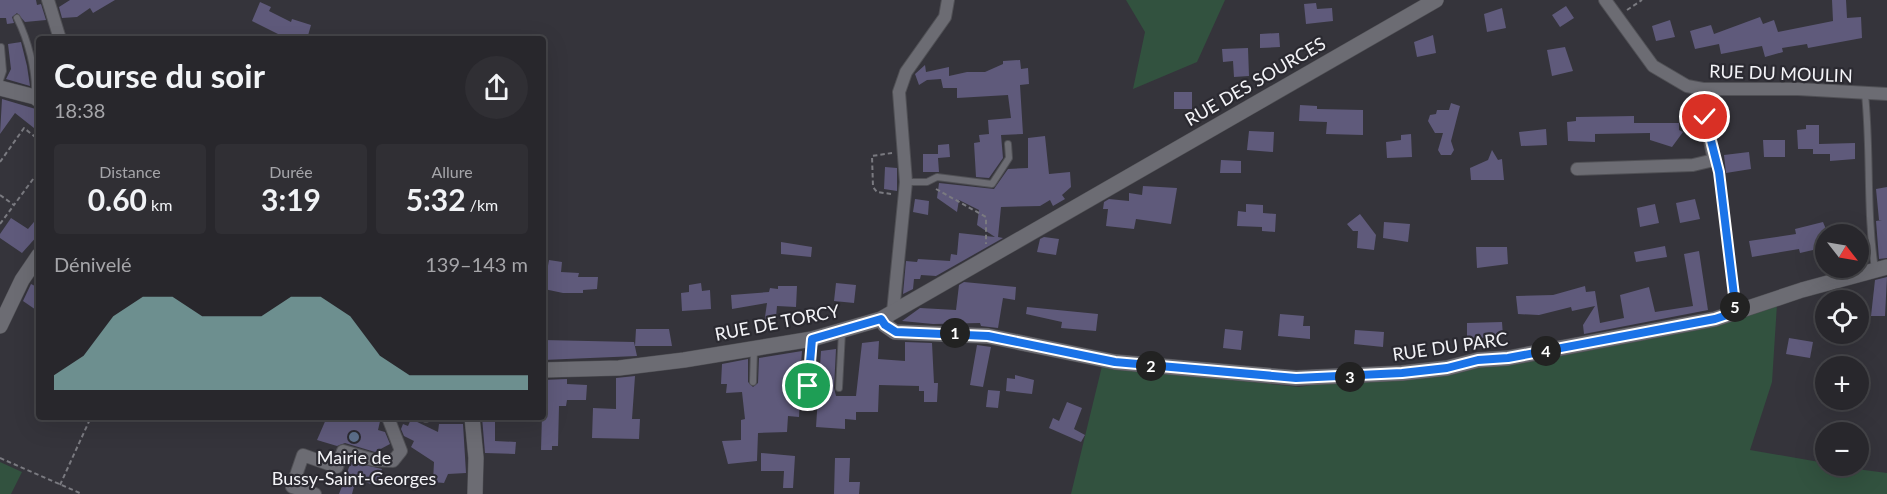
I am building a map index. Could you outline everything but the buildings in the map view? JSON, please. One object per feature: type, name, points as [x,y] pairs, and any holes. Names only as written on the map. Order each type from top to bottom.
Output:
[{"type":"street","points":[[887,316],[906,196],[899,92],[906,72],[945,17],[948,0]]},
{"type":"street","name":"RUE DES SOURCES","points":[[1093,197],[1436,0]]},
{"type":"street","name":"RUE DU MOULIN","points":[[1605,0],[1653,66],[1671,78],[1703,89],[1798,89],[1887,94]]},
{"type":"street","points":[[51,1],[59,36]]},
{"type":"street","points":[[0,88],[36,98]]},
{"type":"street","points":[[1576,169],[1693,165],[1714,160],[1705,117],[1703,89]]},
{"type":"street","name":"RUE DE TORCY","points":[[546,370],[619,368],[754,349],[812,339],[887,316],[1093,197]]},
{"type":"street","points":[[0,326],[36,261]]},
{"type":"street","name":"RUE DU PARC","points":[[887,316],[885,325],[896,332],[988,336],[1115,362],[1296,378],[1391,374],[1447,368],[1478,360],[1508,358],[1715,319],[1881,268]]},
{"type":"street","points":[[315,494],[292,487],[303,455],[337,467],[343,451],[374,460],[393,461],[401,451],[389,420]]},
{"type":"street","points":[[472,420],[476,458],[475,494]]},
{"type":"lane","points":[[17,18],[24,31],[36,91]]},
{"type":"lane","points":[[0,80],[3,71],[1,47]]},
{"type":"lane","points":[[1865,94],[1869,133],[1869,230],[1881,268]]},
{"type":"lane","points":[[906,182],[927,182],[937,177],[992,184],[1009,158],[1008,144]]},
{"type":"lane","points":[[839,388],[842,330]]},
{"type":"lane","points":[[808,386],[812,339]]},
{"type":"lane","points":[[753,382],[754,349]]},
{"type":"path","points":[[1616,17],[1642,0]]},
{"type":"path","points":[[0,162],[24,128],[36,138]]},
{"type":"path","points":[[904,152],[872,156],[873,187],[877,192],[906,196]]},
{"type":"path","points":[[1714,160],[1719,172],[1736,312]]},
{"type":"path","points":[[0,224],[36,175]]},
{"type":"path","points":[[927,182],[986,217],[985,259]]},
{"type":"path","points":[[0,195],[14,205]]},
{"type":"path","points":[[60,484],[90,420]]},
{"type":"path","points":[[0,458],[82,494]]},
{"type":"green space","points":[[1126,0],[1225,0],[1197,62],[1133,89],[1145,32]]},
{"type":"green space","points":[[1777,304],[1772,382],[1750,450],[1815,461],[1815,476],[1869,476],[1869,471],[1887,473],[1887,494],[1071,494],[1102,366],[1299,387],[1717,326]]},
{"type":"green space","points":[[0,462],[22,472],[11,494],[0,494]]},
{"type":"place","name":"Mairie de Bussy-Saint-Georges","points":[[354,437]]},
{"type":"route","points":[[808,386],[812,339],[881,319],[885,325],[896,332],[988,336],[1115,362],[1296,378],[1348,377],[1447,368],[1478,360],[1508,358],[1715,319],[1736,312],[1719,172],[1714,160],[1705,117]]}]
